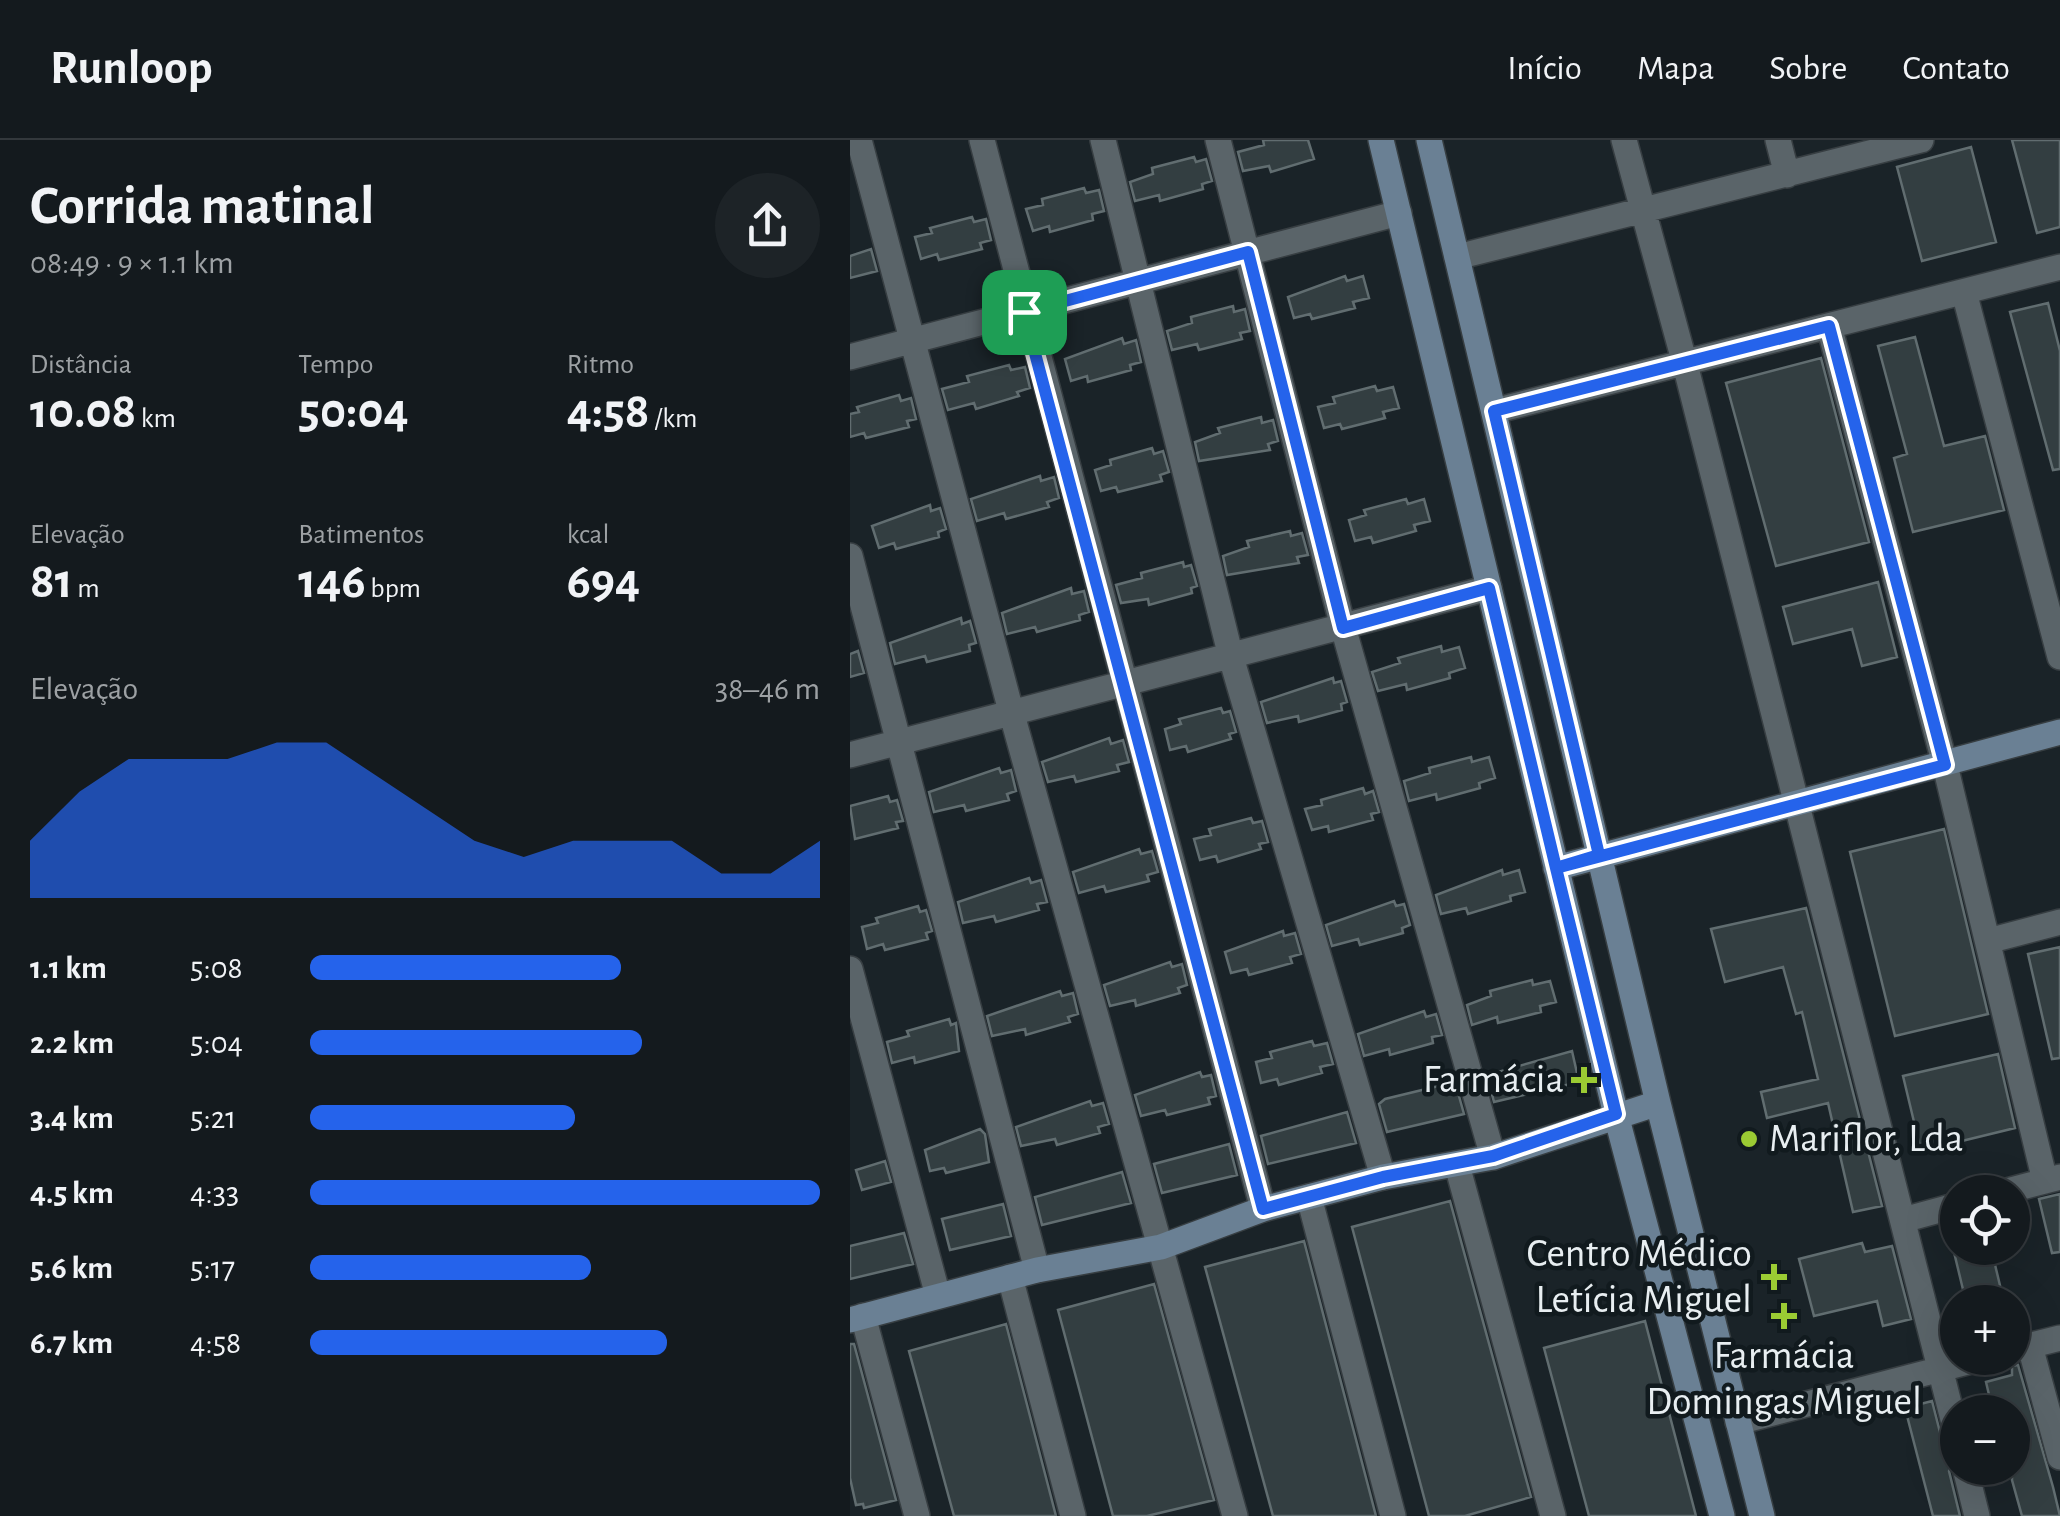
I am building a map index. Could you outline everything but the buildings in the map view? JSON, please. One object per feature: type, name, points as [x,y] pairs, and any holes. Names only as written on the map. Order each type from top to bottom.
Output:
[{"type":"street","points":[[859,140],[1011,711],[1235,1516]]},
{"type":"street","points":[[982,140],[1122,685],[1263,1209]]},
{"type":"street","points":[[1103,140],[1231,657],[1383,1177]]},
{"type":"street","points":[[1218,140],[1343,628],[1493,1156]]},
{"type":"street","points":[[1381,140],[1616,1114],[1722,1516]]},
{"type":"street","points":[[1429,140],[1658,1103],[1762,1516]]},
{"type":"street","points":[[1624,140],[1686,364],[1940,1368],[1738,1422]]},
{"type":"street","points":[[1778,140],[1787,174]]},
{"type":"street","points":[[1457,257],[1921,140]]},
{"type":"street","points":[[850,357],[1399,213]]},
{"type":"street","points":[[1494,411],[2060,267]]},
{"type":"street","points":[[1964,292],[2060,658]]},
{"type":"street","points":[[1829,326],[2053,1179]]},
{"type":"street","points":[[850,556],[1037,1270]]},
{"type":"street","points":[[850,755],[1489,588]]},
{"type":"street","points":[[1556,868],[2060,732]]},
{"type":"street","points":[[1988,941],[2060,922]]},
{"type":"street","points":[[850,969],[938,1296]]},
{"type":"street","points":[[917,1516],[857,1318],[1037,1270],[1161,1247],[1263,1209],[1383,1177],[1458,1166],[1658,1103]]},
{"type":"street","points":[[1458,1166],[1552,1516]]},
{"type":"street","points":[[1309,1197],[1393,1516]]},
{"type":"street","points":[[1902,1220],[1940,1210]]},
{"type":"street","points":[[1010,1277],[1073,1516]]},
{"type":"street","points":[[2030,1346],[2060,1338]]},
{"type":"street","points":[[2030,1373],[2060,1457]]},
{"type":"street","points":[[1969,1485],[1977,1516]]},
{"type":"place","name":"Farmácia","points":[[1584,1080]]},
{"type":"place","name":"Mariflor, Lda","points":[[1749,1139]]},
{"type":"place","name":"Centro Médico Letícia Miguel","points":[[1774,1277]]},
{"type":"place","name":"Farmácia Domingas Miguel","points":[[1784,1316]]},
{"type":"route","points":[[1024,312],[1248,252],[1343,628],[1489,588],[1556,868],[1599,855],[1494,411],[1829,326],[1945,765],[1556,868],[1616,1114],[1458,1166],[1383,1177],[1263,1209],[1024,312]]}]
